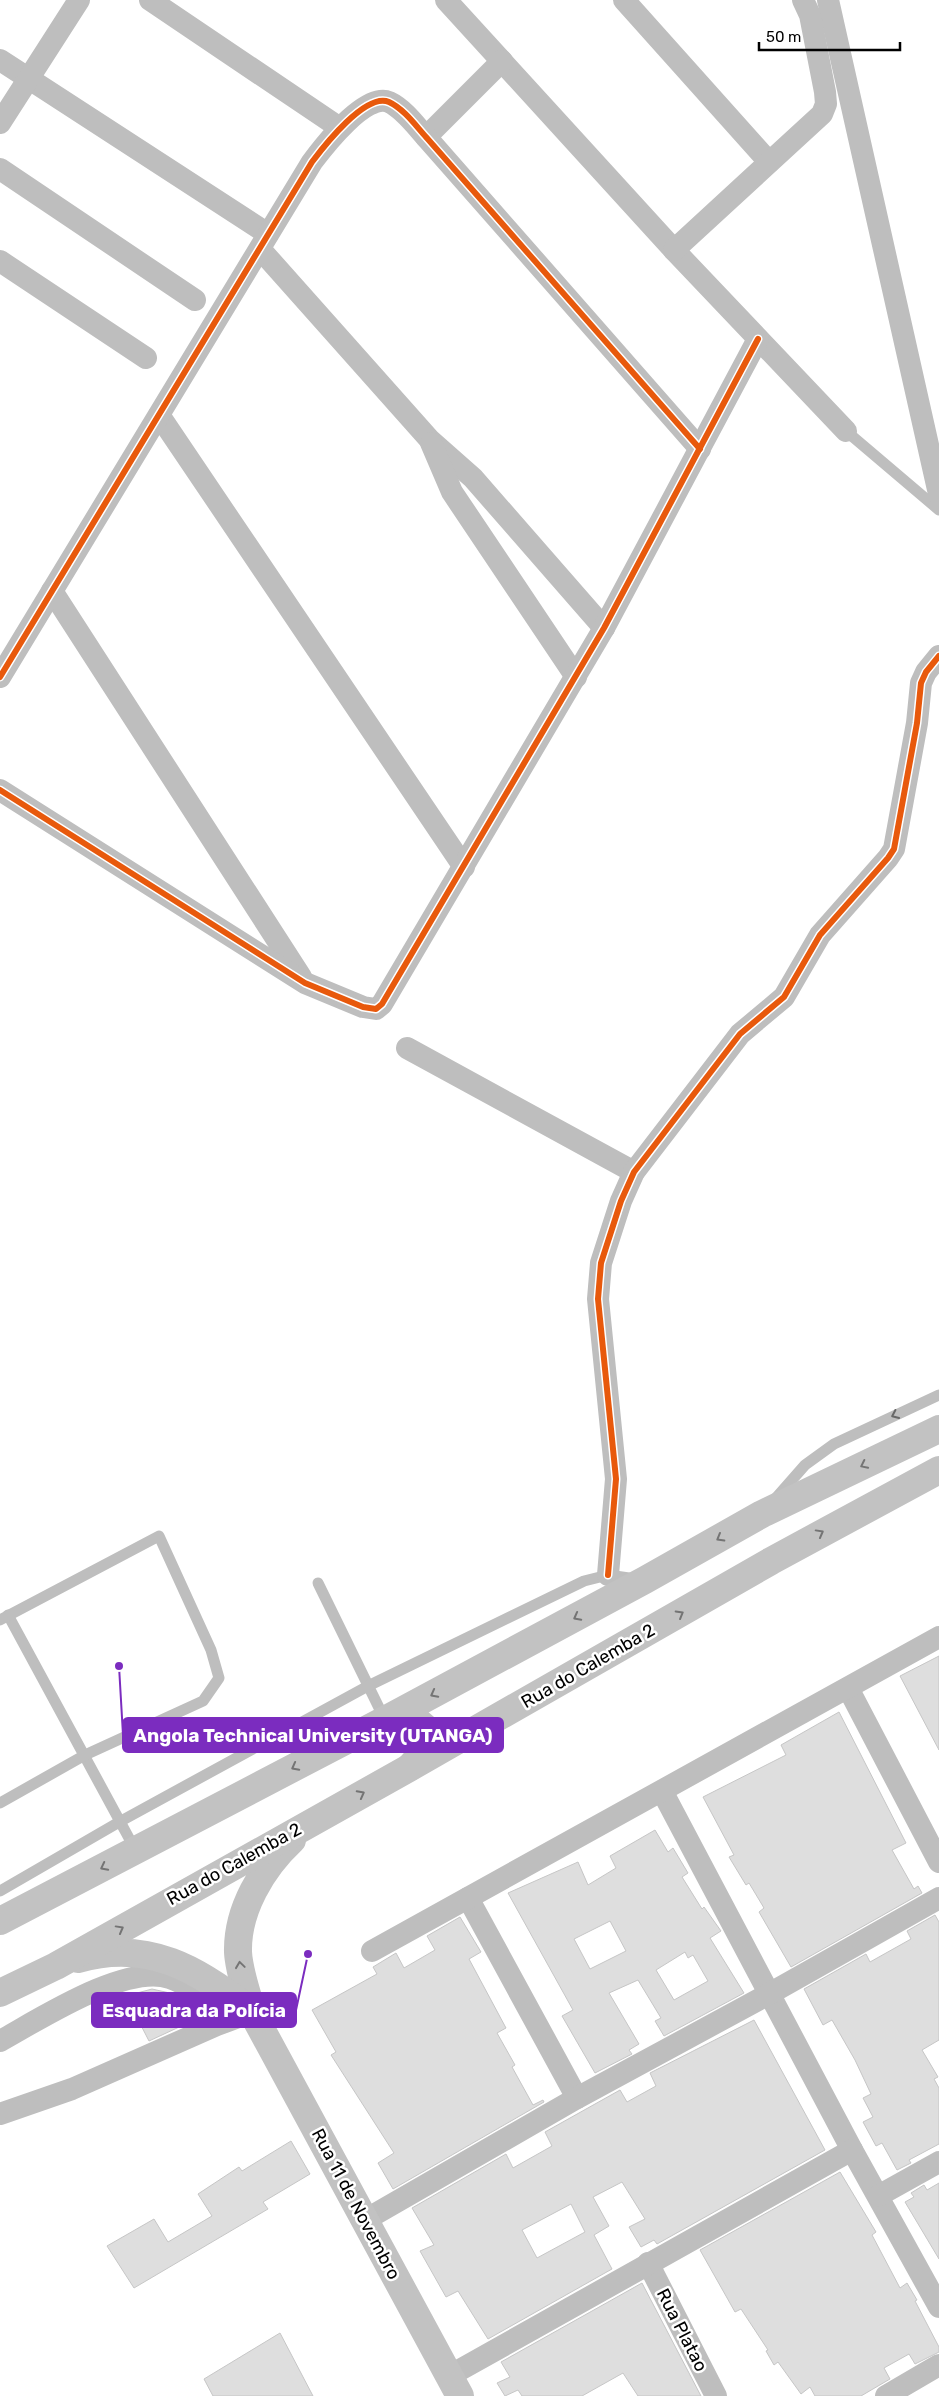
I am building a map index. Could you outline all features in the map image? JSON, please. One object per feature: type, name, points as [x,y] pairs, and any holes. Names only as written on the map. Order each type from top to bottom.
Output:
[{"type":"main road","points":[[0,1921],[384,1720],[645,1580],[762,1514],[939,1429]]},
{"type":"main road","name":"Rua do Calemba 2","points":[[0,1993],[56,1966],[318,1817],[409,1768],[771,1560],[939,1470]]},
{"type":"main road","points":[[384,1720],[407,1718],[417,1720],[425,1728],[427,1738],[425,1749],[409,1768]]},
{"type":"main road","points":[[241,2016],[238,1952],[245,1911],[257,1884],[278,1853],[318,1817]]},
{"type":"main road","points":[[56,1966],[83,1958],[111,1954],[163,1958],[188,1967],[209,1979],[241,2016]]},
{"type":"main road","name":"Rua 11 de Novembro","points":[[241,2016],[365,2220],[454,2386]]},
{"type":"street","points":[[0,122],[79,0]]},
{"type":"street","points":[[150,0],[340,128]]},
{"type":"street","points":[[446,0],[674,250],[846,431]]},
{"type":"street","points":[[624,0],[769,162]]},
{"type":"street","points":[[674,250],[822,114],[826,104],[810,16],[802,0]]},
{"type":"street","points":[[828,0],[939,494]]},
{"type":"street","points":[[0,60],[264,241],[430,440],[474,478],[604,628]]},
{"type":"street","points":[[426,137],[502,62]]},
{"type":"street","points":[[0,678],[312,162],[340,128],[372,104],[380,101],[389,102],[398,109],[426,137],[700,449]]},
{"type":"street","points":[[0,169],[195,300]]},
{"type":"street","points":[[0,261],[146,358]]},
{"type":"street","points":[[0,790],[305,983],[363,1007],[376,1009],[382,1004],[464,867],[604,628],[758,338]]},
{"type":"street","points":[[159,415],[464,867]]},
{"type":"street","points":[[430,440],[452,492],[576,677]]},
{"type":"street","points":[[52,591],[305,983]]},
{"type":"street","points":[[608,1575],[616,1478],[598,1299],[598,1277],[600,1263],[621,1201],[634,1172],[740,1034],[784,997],[820,935],[894,849],[917,723],[921,683],[926,672],[939,656]]},
{"type":"street","points":[[407,1048],[634,1172]]},
{"type":"street","points":[[372,1951],[939,1637]]},
{"type":"street","points":[[848,1688],[939,1862]]},
{"type":"street","points":[[662,1791],[852,2150],[939,2307]]},
{"type":"street","points":[[468,1898],[577,2098]]},
{"type":"street","points":[[365,2220],[577,2098],[769,1994],[939,1898]]},
{"type":"street","points":[[0,2041],[118,1980],[148,1974],[170,1978],[241,2016]]},
{"type":"street","points":[[0,2114],[72,2089],[241,2016]]},
{"type":"street","points":[[454,2386],[648,2263],[852,2150]]},
{"type":"street","points":[[878,2196],[939,2162]]},
{"type":"street","name":"Rua Platao","points":[[648,2263],[716,2396]]},
{"type":"street","points":[[886,2396],[939,2365]]},
{"type":"lane","points":[[846,431],[939,510]]},
{"type":"lane","points":[[762,1514],[805,1465],[834,1444],[939,1395]]},
{"type":"lane","points":[[0,1803],[85,1755],[204,1701],[219,1678],[211,1650],[159,1536],[4,1618],[85,1755],[136,1851]]},
{"type":"lane","points":[[0,1891],[368,1686],[584,1581],[608,1575],[645,1580]]},
{"type":"lane","points":[[318,1583],[384,1720]]},
{"type":"building","points":[[939,1656],[939,1750],[900,1676]]},
{"type":"building","points":[[839,1712],[906,1843],[892,1850],[914,1889],[918,1886],[922,1893],[791,1967],[759,1912],[764,1908],[749,1883],[746,1885],[729,1857],[734,1855],[703,1797],[786,1755],[781,1745]]},
{"type":"building","points":[[655,1830],[668,1852],[673,1848],[688,1873],[682,1877],[702,1909],[704,1907],[721,1931],[710,1938],[744,1993],[664,2036],[655,2021],[661,2018],[638,1980],[609,1993],[639,2044],[629,2050],[632,2054],[595,2073],[562,2016],[573,2010],[508,1893],[578,1862],[588,1885],[616,1868],[610,1856]],"holes":[[[610,1921],[626,1951],[590,1969],[574,1939]],[[685,1952],[688,1958],[693,1955],[708,1981],[674,2000],[656,1970]]]},
{"type":"building","points":[[935,1915],[939,1922],[939,2040],[922,2050],[938,2077],[934,2079],[939,2088],[939,2144],[909,2160],[911,2163],[897,2170],[882,2143],[876,2146],[863,2122],[873,2117],[863,2098],[871,2094],[855,2060],[832,2020],[823,2025],[804,1989],[866,1954],[870,1962],[911,1939],[907,1931]]},
{"type":"building","points":[[460,1917],[481,1952],[469,1959],[506,2028],[497,2033],[515,2065],[512,2067],[533,2105],[543,2100],[544,2102],[393,2189],[378,2163],[394,2153],[331,2055],[336,2052],[312,2010],[377,1974],[373,1967],[396,1953],[404,1968],[435,1950],[427,1936]]},
{"type":"building","points":[[152,1989],[174,1994],[190,2022],[149,2041],[126,1996]]},
{"type":"building","points":[[754,2020],[825,2150],[657,2244],[654,2240],[641,2247],[629,2227],[645,2219],[622,2182],[593,2197],[609,2226],[594,2235],[612,2269],[488,2339],[458,2291],[446,2297],[420,2251],[434,2245],[412,2208],[506,2154],[513,2168],[552,2146],[545,2132],[620,2090],[627,2102],[656,2086],[650,2073]],"holes":[[[571,2204],[585,2232],[537,2258],[522,2230]]]},
{"type":"building","points":[[291,2141],[310,2174],[263,2202],[268,2209],[134,2288],[107,2246],[154,2219],[168,2242],[212,2216],[198,2194],[239,2167],[242,2171]]},
{"type":"building","points":[[840,2172],[876,2232],[872,2235],[900,2288],[907,2283],[917,2300],[915,2301],[939,2347],[939,2352],[915,2364],[909,2354],[884,2368],[890,2379],[861,2396],[815,2396],[810,2387],[801,2394],[778,2362],[774,2365],[766,2351],[768,2350],[741,2309],[735,2312],[700,2250]]},
{"type":"building","points":[[939,2183],[939,2259],[905,2202],[914,2197],[911,2193],[924,2185],[927,2190]]},
{"type":"building","points":[[642,2283],[701,2396],[638,2396],[623,2373],[582,2396],[522,2396],[518,2390],[505,2396],[497,2383],[510,2377],[501,2362]]},
{"type":"building","points":[[280,2333],[313,2396],[213,2396],[204,2379]]},
{"type":"cycle path","points":[[0,677],[312,162],[346,122],[369,105],[380,101],[389,102],[409,118],[700,449]]},
{"type":"cycle path","points":[[0,790],[305,983],[363,1007],[376,1009],[382,1004],[604,628],[758,339]]},
{"type":"cycle path","points":[[608,1575],[616,1479],[598,1299],[601,1263],[621,1201],[634,1172],[740,1034],[784,997],[820,935],[894,849],[917,723],[921,683],[926,672],[939,656]]},
{"type":"place","name":"Angola Technical University (UTANGA)","points":[[119,1666]]},
{"type":"place","name":"Esquadra da Polícia","points":[[308,1954]]}]
